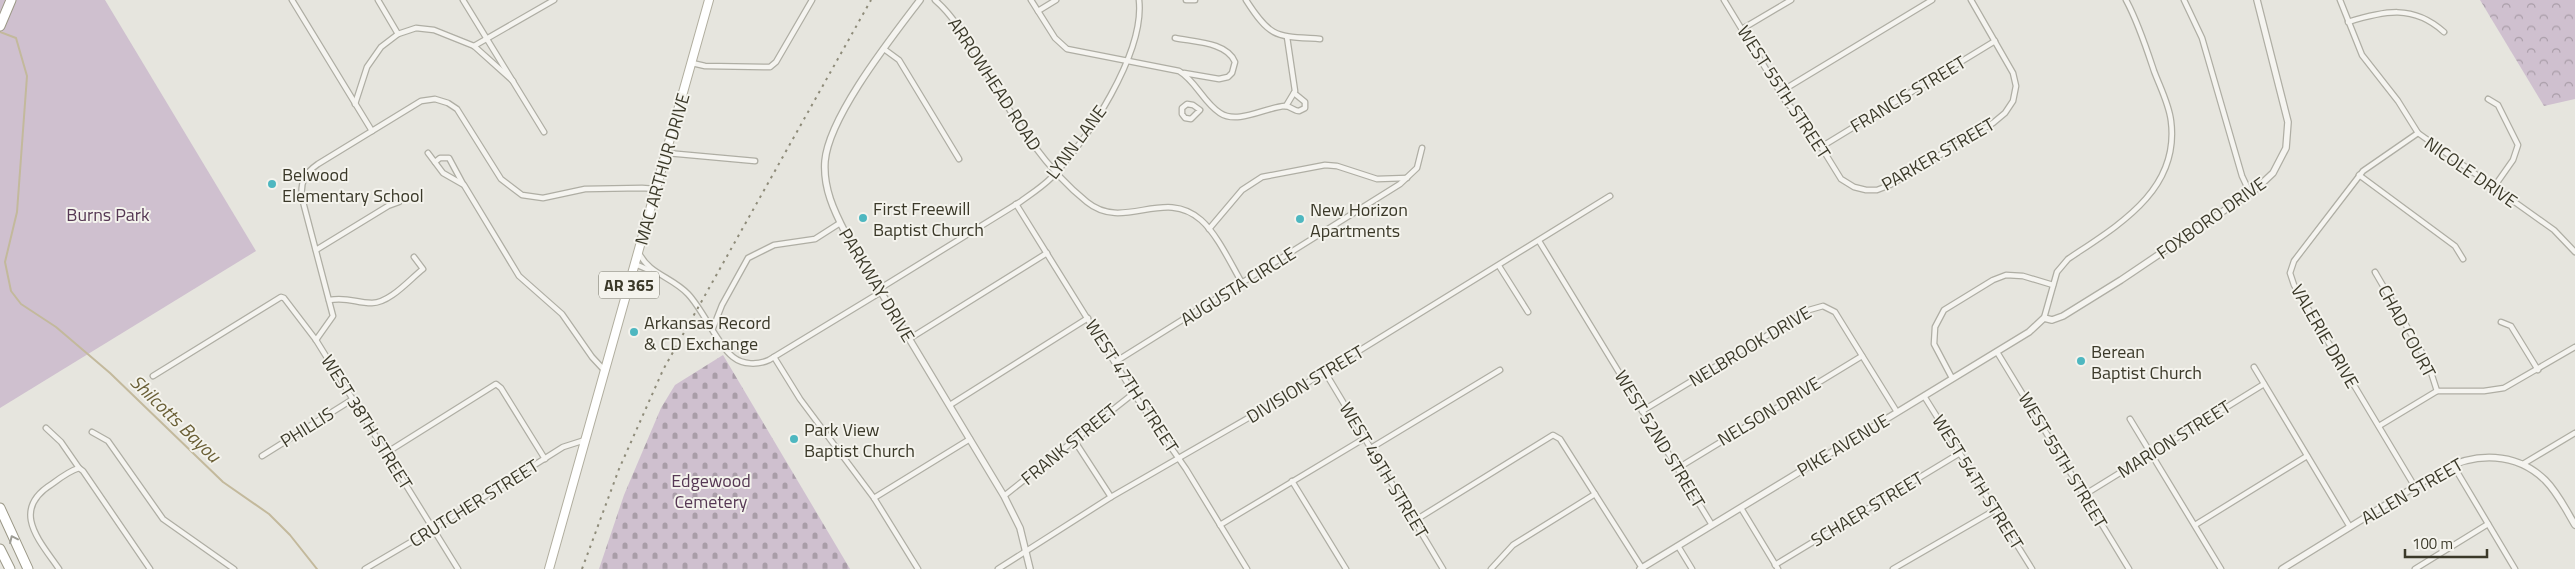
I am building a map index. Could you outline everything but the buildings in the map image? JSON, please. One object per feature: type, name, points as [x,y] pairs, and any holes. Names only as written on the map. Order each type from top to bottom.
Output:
[{"type":"highway","points":[[0,26],[11,0]]},
{"type":"highway","points":[[0,508],[28,569]]},
{"type":"highway","points":[[0,550],[10,569]]},
{"type":"main road","name":"MAC ARTHUR DRIVE","points":[[549,569],[709,0]]},
{"type":"street","points":[[292,0],[372,131]]},
{"type":"street","points":[[378,0],[398,34]]},
{"type":"street","points":[[463,0],[544,132]]},
{"type":"street","points":[[474,46],[554,0]]},
{"type":"street","points":[[692,63],[705,66],[770,67],[776,62],[812,0]]},
{"type":"street","name":"PARKWAY DRIVE","points":[[920,0],[884,49],[841,117],[828,148],[826,186],[840,223],[1004,496],[1020,528],[1030,569]]},
{"type":"street","name":"ARROWHEAD ROAD","points":[[935,0],[955,21],[1031,143],[1084,200],[1098,209],[1124,214],[1158,207],[1177,207],[1194,215],[1209,230],[1242,283]]},
{"type":"street","points":[[1031,0],[1055,38],[1067,49],[1172,69],[1182,73],[1226,78],[1232,73],[1235,62],[1230,53],[1221,48],[1175,38]]},
{"type":"street","points":[[1038,11],[1056,0]]},
{"type":"street","name":"LYNN LANE","points":[[635,264],[680,286],[695,301],[728,352],[739,361],[759,363],[774,357],[1016,204],[1042,186],[1057,172],[1093,123],[1128,61],[1136,37],[1140,0]]},
{"type":"street","points":[[1186,0],[1195,0]]},
{"type":"street","points":[[1246,0],[1268,30],[1287,37],[1320,39]]},
{"type":"street","name":"WEST 55TH STREET","points":[[1724,0],[1780,92],[1803,119],[1836,173],[1846,183]]},
{"type":"street","points":[[1742,30],[1791,0]]},
{"type":"street","points":[[1780,92],[1932,0]]},
{"type":"street","points":[[1971,0],[1995,41]]},
{"type":"street","points":[[2044,318],[2057,272],[2066,260],[2116,226],[2147,200],[2158,184],[2168,158],[2172,136],[2169,110],[2126,0]]},
{"type":"street","points":[[2184,0],[2202,38],[2240,167],[2250,193]]},
{"type":"street","name":"FOXBORO DRIVE","points":[[2044,318],[2057,318],[2084,304],[2250,193],[2266,180],[2278,166],[2286,148],[2288,134],[2284,105],[2257,0]]},
{"type":"street","name":"NICOLE DRIVE","points":[[2340,0],[2362,55],[2398,101],[2418,133],[2554,230],[2575,252]]},
{"type":"street","points":[[2348,22],[2384,12],[2395,11],[2424,19],[2444,32]]},
{"type":"street","points":[[355,104],[367,67],[372,58],[381,47],[398,34],[416,28],[434,30],[474,46],[513,81]]},
{"type":"street","points":[[1286,106],[1294,93],[1287,37]]},
{"type":"street","name":"PARKER STREET","points":[[1846,183],[1866,190],[1877,190],[1890,185],[2003,116],[2011,105],[2015,90],[2013,73],[1995,41]]},
{"type":"street","name":"FRANCIS STREET","points":[[1821,147],[1995,41]]},
{"type":"street","points":[[884,49],[898,60],[958,159]]},
{"type":"street","points":[[1182,73],[1210,104],[1222,114],[1232,116],[1286,106],[1298,112],[1305,108],[1304,100],[1294,93]]},
{"type":"street","points":[[2488,99],[2498,105],[2518,145],[2513,160],[2494,187]]},
{"type":"street","name":"WEST 38TH STREET","points":[[458,569],[316,340],[332,318],[301,190],[306,174],[421,101],[442,100],[453,106],[461,114],[501,179],[522,195],[543,198],[585,189],[642,188],[656,190]]},
{"type":"street","points":[[1200,110],[1210,104]]},
{"type":"street","name":"VALERIE DRIVE","points":[[2415,487],[2290,275],[2294,262],[2359,175],[2418,133]]},
{"type":"street","name":"AUGUSTA CIRCLE","points":[[1114,362],[1408,178],[1420,162],[1422,148]]},
{"type":"street","points":[[428,152],[449,177],[464,185]]},
{"type":"street","points":[[667,153],[754,161]]},
{"type":"street","points":[[435,162],[440,158],[449,158],[519,276],[562,314],[592,357],[605,371]]},
{"type":"street","points":[[1209,230],[1242,190],[1262,177],[1308,167],[1330,165],[1377,179],[1408,178]]},
{"type":"street","points":[[2359,175],[2455,246],[2463,259]]},
{"type":"street","name":"DIVISION STREET","points":[[998,569],[1111,497],[1326,372],[1610,196]]},
{"type":"street","points":[[316,250],[388,206],[398,202]]},
{"type":"street","name":"WEST 47TH STREET","points":[[1016,204],[1114,362],[1178,457],[1247,569]]},
{"type":"street","points":[[713,328],[722,305],[748,258],[774,246],[815,239],[840,223]]},
{"type":"street","name":"WEST 52ND STREET","points":[[1538,241],[1608,352],[1712,525]]},
{"type":"street","name":"LYNN LANE","points":[[639,253],[650,270]]},
{"type":"street","points":[[909,339],[1047,253]]},
{"type":"street","points":[[329,300],[349,298],[372,303],[383,300],[423,269],[414,257]]},
{"type":"street","points":[[1499,266],[1528,312]]},
{"type":"street","name":"CHAD COURT","points":[[2375,272],[2428,364],[2437,391]]},
{"type":"street","points":[[1952,378],[1934,344],[1935,328],[1944,310],[1993,280],[2006,275],[2023,276],[2053,285]]},
{"type":"street","points":[[153,376],[281,297],[286,299],[316,340]]},
{"type":"street","name":"NELBROOK DRIVE","points":[[1642,411],[1818,306],[1826,306],[1835,312],[1897,412]]},
{"type":"street","points":[[950,405],[1088,318]]},
{"type":"street","name":"PIKE AVENUE","points":[[1641,568],[1997,352],[2029,332],[2044,318]]},
{"type":"street","points":[[2502,322],[2511,326],[2538,370]]},
{"type":"street","points":[[2378,426],[2437,391],[2494,391],[2512,385],[2575,348]]},
{"type":"street","name":"WEST 55TH STREET","points":[[1997,352],[2129,569]]},
{"type":"street","name":"NELSON DRIVE","points":[[1678,468],[1862,356]]},
{"type":"street","points":[[774,357],[800,399],[874,498],[918,569]]},
{"type":"street","points":[[2254,367],[2350,527]]},
{"type":"street","points":[[1371,448],[1500,370]]},
{"type":"street","name":"WEST 49TH STREET","points":[[1326,372],[1443,569]]},
{"type":"street","points":[[386,453],[496,384],[501,388],[545,459]]},
{"type":"street","name":"MARION STREET","points":[[2084,495],[2264,384]]},
{"type":"street","name":"FRANK STREET","points":[[1004,496],[1134,393]]},
{"type":"street","name":"WEST 54TH STREET","points":[[1924,396],[2032,569]]},
{"type":"street","name":"PHILLIS","points":[[262,456],[353,399]]},
{"type":"street","points":[[2130,419],[2221,569]]},
{"type":"street","points":[[46,428],[61,442],[83,471],[150,569]]},
{"type":"street","points":[[92,432],[108,442],[163,519],[234,569]]},
{"type":"street","points":[[2575,432],[2523,464],[2549,484],[2575,525]]},
{"type":"street","points":[[1414,521],[1547,437],[1557,436],[1641,568]]},
{"type":"street","points":[[1220,525],[1365,438]]},
{"type":"street","points":[[874,498],[970,439]]},
{"type":"street","name":"CRUTCHER STREET","points":[[365,569],[569,444],[586,440]]},
{"type":"street","points":[[1074,440],[1111,497]]},
{"type":"street","name":"SCHAER STREET","points":[[1776,567],[1960,453]]},
{"type":"street","points":[[2194,525],[2307,456]]},
{"type":"street","name":"ALLEN STREET","points":[[2282,569],[2453,464],[2471,458],[2484,457],[2503,458],[2523,464]]},
{"type":"street","points":[[2453,464],[2515,569]]},
{"type":"street","points":[[58,569],[31,524],[30,512],[34,500],[44,489],[79,468]]},
{"type":"street","points":[[1292,481],[1346,569]]},
{"type":"street","points":[[1491,569],[1520,540],[1595,494]]},
{"type":"street","points":[[1741,508],[1776,567]]},
{"type":"street","points":[[1893,569],[1995,510]]},
{"type":"street","points":[[2415,569],[2488,524]]},
{"type":"street","points":[[1678,546],[1692,569]]},
{"type":"street","points":[[2426,562],[2430,569]]},
{"type":"green space","name":"Burns Park","points":[[0,0],[105,0],[256,251],[0,408]]},
{"type":"green space","points":[[2480,0],[2575,0],[2575,99],[2544,106]]},
{"type":"green space","name":"Edgewood Cemetery","points":[[723,355],[850,569],[599,569],[624,495],[661,408],[675,385]]},
{"type":"waterway","name":"Shilcotts Bayou","points":[[0,32],[16,38],[27,76],[17,212],[5,262],[11,291],[21,304],[56,327],[110,373],[223,482],[269,514],[290,535],[317,569]]},
{"type":"railway","points":[[582,569],[619,469],[663,370],[871,0]]},
{"type":"place","name":"Belwood Elementary School","points":[[272,184]]},
{"type":"place","name":"First Freewill Baptist Church","points":[[863,218]]},
{"type":"place","name":"New Horizon Apartments","points":[[1300,219]]},
{"type":"place","name":"Arkansas Record & CD Exchange","points":[[634,332]]},
{"type":"place","name":"Berean Baptist Church","points":[[2081,361]]},
{"type":"place","name":"Park View Baptist Church","points":[[794,439]]}]
